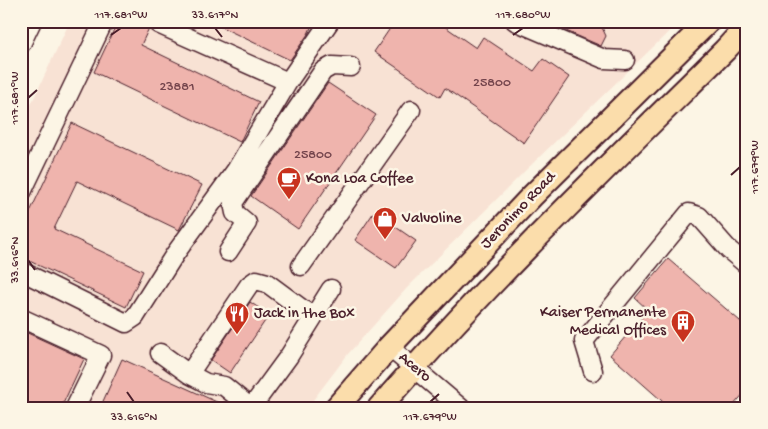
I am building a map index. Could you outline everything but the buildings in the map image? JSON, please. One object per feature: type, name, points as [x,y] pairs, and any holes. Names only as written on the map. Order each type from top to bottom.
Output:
[{"type":"main road","name":"Jeronimo Road","points":[[336,408],[390,347],[532,196],[709,21]]},
{"type":"main road","name":"Jeronimo Road","points":[[379,408],[414,368],[549,225],[747,26]]},
{"type":"street","points":[[21,44],[32,21]]},
{"type":"street","points":[[21,194],[104,21]]},
{"type":"street","points":[[21,271],[126,323],[135,316],[175,254],[236,170],[288,82],[330,21]]},
{"type":"street","points":[[515,21],[604,59],[625,60]]},
{"type":"street","points":[[158,24],[288,82]]},
{"type":"street","points":[[228,252],[247,223],[236,213],[233,203],[323,71],[332,66],[351,67]]},
{"type":"street","points":[[301,266],[411,110]]},
{"type":"street","points":[[593,371],[584,341],[689,212],[699,216],[729,250],[747,265]]},
{"type":"street","points":[[189,374],[249,285],[256,280],[267,283],[313,317]]},
{"type":"street","points":[[160,353],[189,374],[206,383],[224,386],[251,408],[289,356],[331,288]]},
{"type":"street","points":[[21,318],[101,355],[75,408]]},
{"type":"street","name":"Acero","points":[[390,347],[461,408]]},
{"type":"shaded area","points":[[70,21],[680,21],[407,288],[348,354],[307,408],[21,408],[21,126]]},
{"type":"place","name":"Kona Loa Coffee","points":[[289,200]]},
{"type":"place","name":"Valvoline","points":[[385,240]]},
{"type":"place","name":"Jack in the Box","points":[[237,335]]},
{"type":"place","name":"Kaiser Permanente Medical Offices","points":[[683,343]]}]
